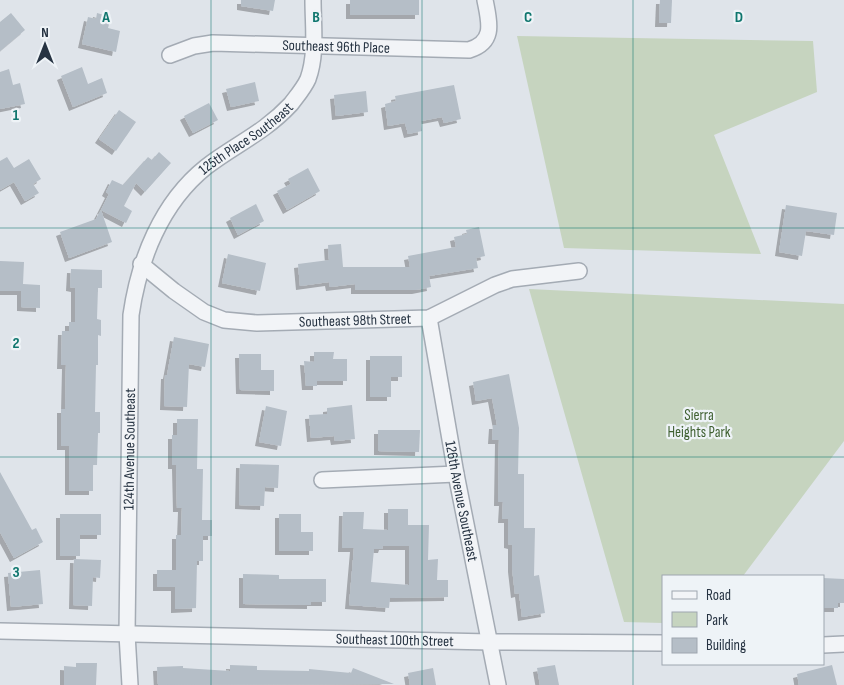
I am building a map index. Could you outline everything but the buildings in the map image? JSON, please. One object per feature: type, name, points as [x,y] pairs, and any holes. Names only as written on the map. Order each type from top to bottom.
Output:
[{"type":"street","name":"125th Place Southeast","points":[[141,264],[165,216],[190,182],[207,167],[260,132],[280,115],[298,95],[307,80],[313,63],[314,0]]},
{"type":"street","name":"Southeast 96th Place","points":[[170,55],[194,46],[213,43],[469,50],[478,47],[488,35],[489,26],[485,0]]},
{"type":"street","name":"Southeast 98th Street","points":[[141,264],[204,312],[224,320],[257,323],[429,318],[495,285],[512,279],[579,271]]},
{"type":"street","name":"124th Avenue Southeast","points":[[130,685],[128,634],[131,316],[134,290],[141,264]]},
{"type":"street","name":"126th Avenue Southeast","points":[[429,318],[456,474],[498,685]]},
{"type":"street","points":[[322,480],[456,474]]},
{"type":"street","name":"Southeast 100th Street","points":[[0,631],[490,642],[662,643]]},
{"type":"street","points":[[824,645],[844,644]]},
{"type":"green space","points":[[517,36],[813,41],[817,92],[714,135],[761,254],[564,248]]},
{"type":"green space","name":"Sierra Heights Park","points":[[529,289],[844,304],[844,441],[744,575],[662,575],[662,623],[624,622]]}]
